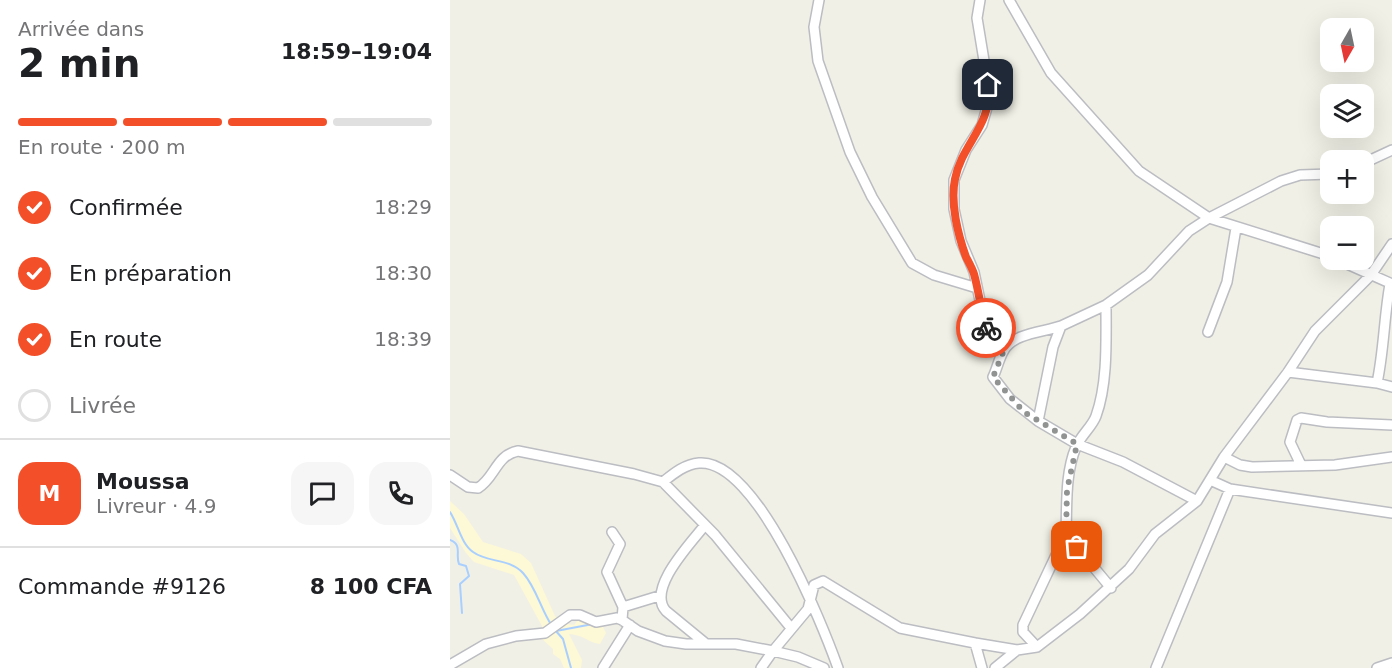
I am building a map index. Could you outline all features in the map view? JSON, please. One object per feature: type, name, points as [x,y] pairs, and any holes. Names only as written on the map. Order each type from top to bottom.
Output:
[{"type":"street","points":[[819,0],[814,27],[818,61],[850,152],[872,197],[912,263],[934,275],[977,288]]},
{"type":"street","points":[[980,0],[977,18],[990,97],[982,125],[966,150],[954,180],[954,209],[961,241],[974,272],[986,329],[1004,350]]},
{"type":"street","points":[[1009,0],[1051,73],[1139,171],[1209,218],[1320,253]]},
{"type":"street","points":[[1374,158],[1392,150]]},
{"type":"street","points":[[1197,501],[1123,462],[1077,444],[1038,421],[1010,399],[993,377],[1004,350],[1018,338],[1061,326],[1106,305],[1148,275],[1189,231],[1209,218],[1281,181],[1300,175],[1320,174]]},
{"type":"street","points":[[1208,333],[1227,282],[1236,228]]},
{"type":"street","points":[[761,668],[772,651],[808,609],[812,588],[823,581],[900,628],[1017,650],[1037,647],[1111,588],[1129,569],[1155,534],[1197,501],[1224,457],[1288,372],[1315,331],[1371,274],[1392,244]]},
{"type":"street","points":[[1362,270],[1391,284],[1384,316],[1384,350],[1377,383]]},
{"type":"street","points":[[1037,647],[1023,632],[1023,625],[1066,534],[1067,490],[1077,444],[1097,415],[1106,351],[1106,305]]},
{"type":"street","points":[[1038,421],[1053,347],[1061,326]]},
{"type":"street","points":[[1288,372],[1377,383],[1392,387]]},
{"type":"street","points":[[1300,465],[1290,442],[1297,420],[1301,418],[1327,422],[1392,425]]},
{"type":"street","points":[[450,475],[468,486],[478,488],[492,476],[497,464],[510,453],[518,451],[626,472],[663,482],[705,525],[791,628]]},
{"type":"street","points":[[1224,457],[1240,465],[1252,467],[1335,465],[1392,457]]},
{"type":"street","points":[[663,482],[673,473],[700,462],[713,466],[738,480],[790,557],[838,668]]},
{"type":"street","points":[[1210,480],[1230,489],[1310,503],[1392,513]]},
{"type":"street","points":[[1156,668],[1230,489]]},
{"type":"street","points":[[705,525],[668,575],[659,596],[666,611],[705,643]]},
{"type":"street","points":[[603,668],[626,623],[622,607],[607,572],[620,544],[612,532]]},
{"type":"street","points":[[1066,534],[1111,588]]},
{"type":"street","points":[[622,607],[659,596]]},
{"type":"street","points":[[450,665],[486,644],[516,636],[545,633],[570,615],[580,615],[596,622],[617,618],[645,634],[665,641],[686,644],[736,644],[798,657],[824,668]]},
{"type":"street","points":[[975,643],[982,668]]},
{"type":"street","points":[[995,668],[1017,650]]},
{"type":"street","points":[[1377,668],[1392,663]]},
{"type":"sand","points":[[450,501],[464,514],[483,542],[521,554],[531,563],[555,616],[567,624],[574,625],[578,620],[602,625],[606,633],[600,644],[569,634],[582,660],[581,668],[564,668],[560,659],[553,654],[553,649],[542,639],[542,626],[514,575],[474,562],[466,553],[450,528]]},
{"type":"waterway","points":[[450,512],[465,544],[473,552],[511,565],[523,573],[552,626]]},
{"type":"waterway","points":[[450,540],[458,547],[459,564],[466,566],[469,576],[460,584],[462,613]]},
{"type":"waterway","points":[[556,631],[593,624]]},
{"type":"waterway","points":[[555,630],[563,639],[571,668]]},
{"type":"way so far","points":[[986,328],[1004,350],[993,377],[1010,399],[1024,412],[1077,444],[1072,457],[1067,490],[1066,534],[1077,547]]},
{"type":"route","points":[[986,328],[974,272],[961,241],[954,209],[954,180],[966,150],[982,125],[987,112],[990,97],[988,85]]}]
